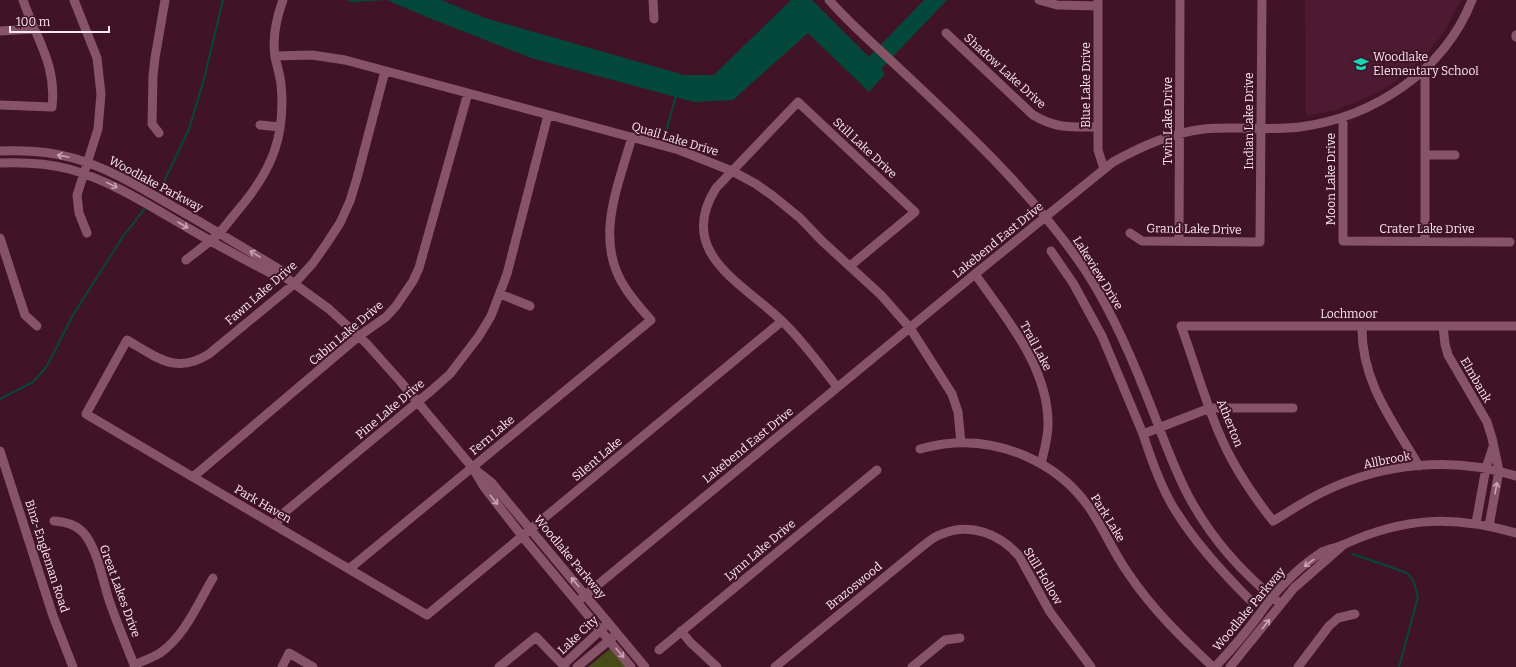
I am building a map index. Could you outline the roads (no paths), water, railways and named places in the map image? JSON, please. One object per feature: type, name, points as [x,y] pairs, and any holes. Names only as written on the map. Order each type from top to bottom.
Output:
[{"type":"street","points":[[0,105],[52,108],[54,92],[51,71],[22,0]]},
{"type":"street","points":[[74,0],[97,58],[100,76],[101,112],[98,130],[77,195],[78,213],[88,233]]},
{"type":"street","points":[[159,133],[152,124],[153,75],[165,0]]},
{"type":"street","points":[[186,260],[219,233],[256,188],[264,176],[276,150],[280,127],[282,88],[275,56],[274,34],[276,21],[283,0]]},
{"type":"street","points":[[653,0],[654,19]]},
{"type":"street","name":"Lakeview Drive","points":[[829,0],[988,153],[1046,216],[1086,271],[1119,331],[1146,394],[1173,464],[1189,498],[1212,534],[1246,572],[1281,604]]},
{"type":"street","points":[[1040,0],[1057,5],[1098,3]]},
{"type":"street","name":"Twin Lake Drive","points":[[1180,0],[1180,241]]},
{"type":"street","name":"Indian Lake Drive","points":[[1260,242],[1262,0]]},
{"type":"street","name":"Lakebend East Drive","points":[[577,602],[1104,169],[1134,150],[1180,134],[1204,129],[1298,127],[1320,124],[1343,118],[1363,110],[1402,88],[1424,69],[1448,42],[1472,0]]},
{"type":"street","name":"Blue Lake Drive","points":[[1098,3],[1098,150],[1104,169]]},
{"type":"street","points":[[0,30],[34,29]]},
{"type":"street","name":"Shadow Lake Drive","points":[[946,33],[1032,115],[1044,122],[1057,126],[1098,127]]},
{"type":"street","name":"Quail Lake Drive","points":[[275,56],[312,55],[334,57],[691,154],[732,171],[756,184],[800,218],[822,241],[881,295],[910,328],[952,394],[958,412],[961,443]]},
{"type":"street","points":[[1424,69],[1425,241]]},
{"type":"street","name":"Fawn Lake Drive","points":[[86,414],[127,340],[170,363],[189,363],[201,359],[294,284],[313,263],[340,223],[350,201],[385,71]]},
{"type":"street","name":"Cabin Lake Drive","points":[[193,477],[359,336],[386,317],[409,288],[419,268],[468,93]]},
{"type":"street","name":"Still Lake Drive","points":[[732,171],[798,102],[915,212],[850,266]]},
{"type":"street","name":"Pine Lake Drive","points":[[275,525],[285,512],[418,403],[450,374],[479,336],[491,316],[507,274],[548,115]]},
{"type":"street","name":"Moon Lake Drive","points":[[1343,118],[1343,241]]},
{"type":"street","points":[[260,125],[280,127]]},
{"type":"street","name":"Fern Lake","points":[[349,569],[651,320],[626,289],[617,274],[608,238],[608,229],[612,209],[632,137]]},
{"type":"street","name":"Woodlake Parkway","points":[[0,151],[34,151],[51,153],[106,169],[150,193],[279,269],[285,277],[329,309],[359,336],[396,376],[472,467],[484,487],[522,536],[631,667]]},
{"type":"street","points":[[1425,155],[1455,155]]},
{"type":"street","name":"Woodlake Parkway","points":[[0,163],[45,164],[69,169],[103,181],[276,276],[285,277]]},
{"type":"street","points":[[732,171],[716,188],[707,205],[703,223],[706,243],[714,260],[782,321],[837,387]]},
{"type":"street","name":"Grand Lake Drive","points":[[1130,233],[1142,242],[1260,242]]},
{"type":"street","points":[[0,238],[25,315],[37,326]]},
{"type":"street","name":"Crater Lake Drive","points":[[1343,241],[1510,242]]},
{"type":"street","points":[[1052,250],[1073,283],[1102,336],[1144,434],[1158,477],[1176,512],[1211,560],[1250,600]]},
{"type":"street","name":"Trail Lake","points":[[975,274],[1012,327],[1039,376],[1046,401],[1048,420],[1041,464]]},
{"type":"street","points":[[500,294],[530,306]]},
{"type":"street","name":"Silent Lake","points":[[427,615],[782,321]]},
{"type":"street","name":"Lochmoor","points":[[1182,326],[1516,326]]},
{"type":"street","name":"Atherton","points":[[1182,326],[1210,408],[1232,459],[1250,490],[1273,521]]},
{"type":"street","points":[[1362,326],[1365,362],[1374,388],[1419,466]]},
{"type":"street","name":"Elmbank","points":[[1443,326],[1448,355],[1487,422],[1499,471],[1489,526]]},
{"type":"street","points":[[1144,434],[1210,408],[1293,408]]},
{"type":"street","name":"Park Haven","points":[[86,414],[427,615]]},
{"type":"street","name":"Park Lake","points":[[920,449],[945,444],[961,443],[994,446],[1010,450],[1041,464],[1065,481],[1077,492],[1096,518],[1127,573],[1154,608],[1176,633],[1214,667]]},
{"type":"street","points":[[1476,524],[1486,468],[1493,446]]},
{"type":"street","name":"Binz-Engleman Road","points":[[0,451],[53,616],[73,667]]},
{"type":"street","name":"Allbrook","points":[[1273,521],[1323,492],[1346,482],[1387,470],[1419,466],[1457,465],[1486,468],[1516,476]]},
{"type":"street","name":"Woodlake Parkway","points":[[472,467],[491,482],[586,594],[645,667]]},
{"type":"street","name":"Lynn Lake Drive","points":[[659,650],[877,470]]},
{"type":"street","name":"Woodlake Parkway","points":[[1214,667],[1231,650],[1272,597],[1287,581],[1324,552],[1377,531],[1412,523],[1445,520],[1489,526],[1516,533]]},
{"type":"street","name":"Great Lakes Drive","points":[[54,521],[69,523],[78,528],[87,537],[95,554],[110,602],[134,666]]},
{"type":"street","name":"Still Hollow","points":[[953,530],[968,529],[986,532],[1000,539],[1013,549],[1019,556],[1050,612],[1091,667]]},
{"type":"street","name":"Brazoswood","points":[[775,667],[924,545],[940,535],[953,530]]},
{"type":"street","name":"Woodlake Parkway","points":[[1230,667],[1240,657],[1281,604],[1311,573],[1329,560],[1343,545]]},
{"type":"street","points":[[134,666],[155,656],[173,642],[184,628],[214,578]]},
{"type":"street","points":[[1298,667],[1329,626],[1338,618],[1355,614]]},
{"type":"street","name":"Lake City","points":[[564,666],[584,645],[609,623]]},
{"type":"street","points":[[681,631],[690,642],[717,667]]},
{"type":"street","name":"Lake City","points":[[577,667],[617,633]]},
{"type":"street","points":[[499,667],[536,637],[564,666]]},
{"type":"street","points":[[912,667],[945,640],[960,638]]},
{"type":"street","points":[[584,645],[592,655]]},
{"type":"street","points":[[282,667],[289,653],[313,667]]},
{"type":"waterway","points":[[157,195],[189,129],[204,79],[223,0]]},
{"type":"waterway","points":[[664,139],[676,96]]},
{"type":"waterway","points":[[0,399],[33,382],[47,366],[73,315],[122,238],[146,207]]},
{"type":"waterway","points":[[1353,554],[1407,573],[1413,580],[1418,597],[1399,667]]},
{"type":"place","name":"Woodlake Elementary School","points":[[1361,64]]}]
